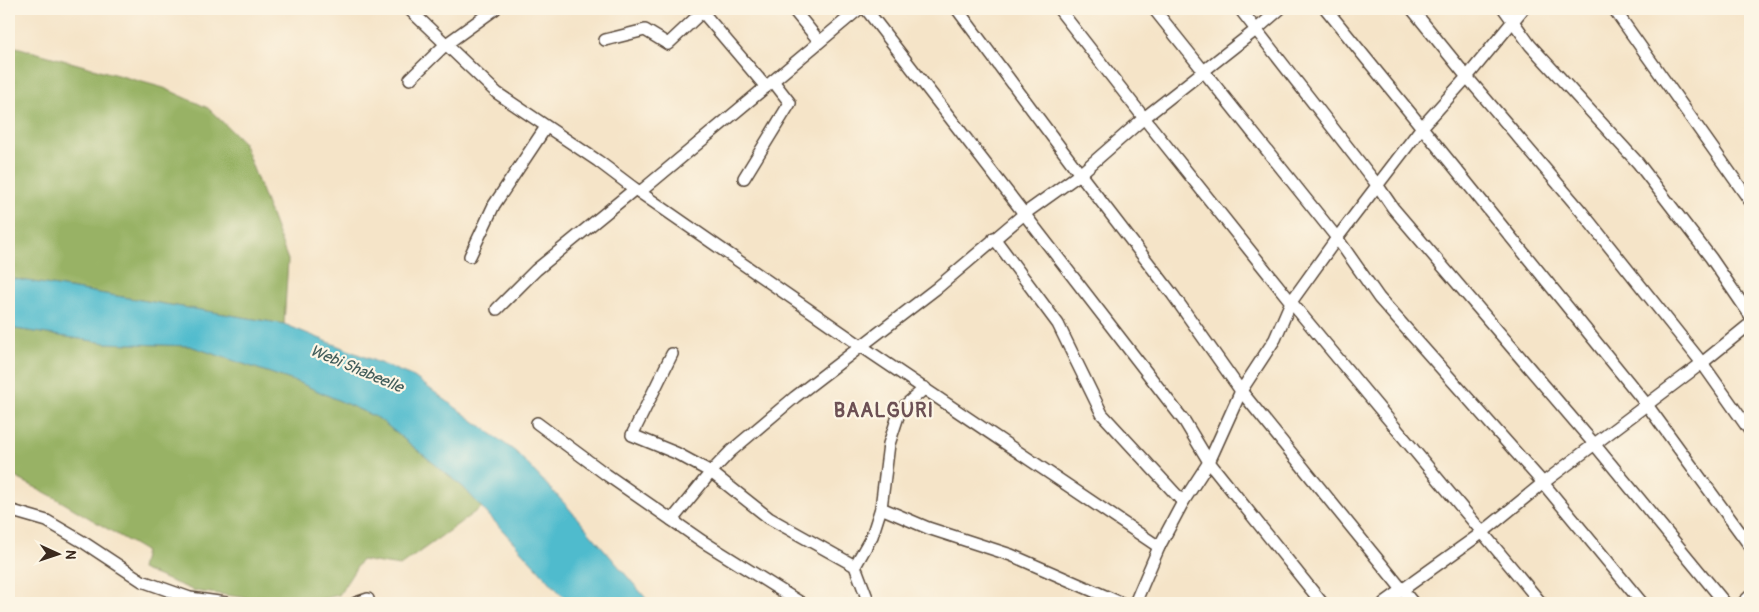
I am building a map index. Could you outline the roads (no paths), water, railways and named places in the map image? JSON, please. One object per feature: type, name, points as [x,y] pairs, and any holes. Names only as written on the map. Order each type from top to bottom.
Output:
[{"type":"street","points":[[409,9],[497,93],[598,161],[638,191],[861,346],[1110,516],[1159,547]]},
{"type":"street","points":[[410,79],[445,45],[495,9]]},
{"type":"street","points":[[793,9],[819,41]]},
{"type":"street","points":[[497,309],[536,270],[638,191],[859,9]]},
{"type":"street","points":[[866,9],[1185,422],[1209,462],[1322,603]]},
{"type":"street","points":[[956,9],[1173,295],[1241,391],[1412,603]]},
{"type":"street","points":[[1059,9],[1291,302],[1541,603]]},
{"type":"street","points":[[1154,9],[1337,238],[1379,298],[1542,483],[1642,603]]},
{"type":"street","points":[[1240,9],[1378,186],[1393,208],[1595,445],[1725,603]]},
{"type":"street","points":[[672,520],[711,472],[731,451],[788,403],[936,288],[1024,214],[1080,174],[1144,118],[1280,9]]},
{"type":"street","points":[[1326,9],[1647,405],[1750,546]]},
{"type":"street","points":[[1412,9],[1467,78],[1581,211],[1702,363],[1750,431]]},
{"type":"street","points":[[1504,9],[1530,45],[1638,163],[1711,258],[1750,315]]},
{"type":"street","points":[[1135,603],[1159,547],[1209,462],[1241,391],[1274,339],[1291,302],[1337,238],[1422,127],[1467,78],[1523,9]]},
{"type":"street","points":[[1614,9],[1750,201]]},
{"type":"street","points":[[605,40],[645,30],[668,44],[701,10],[790,103],[744,178]]},
{"type":"street","points":[[470,256],[494,205],[546,127]]},
{"type":"street","points":[[994,238],[1058,324],[1102,414],[1184,502]]},
{"type":"street","points":[[1384,603],[1483,532],[1542,483],[1595,445],[1750,324]]},
{"type":"street","points":[[672,354],[632,435],[676,453],[711,472],[770,518],[855,566],[869,603]]},
{"type":"street","points":[[855,566],[872,536],[880,508],[889,444],[900,410],[925,388]]},
{"type":"street","points":[[536,423],[606,475],[672,520],[801,603]]},
{"type":"street","points":[[880,508],[928,528],[1011,555],[1121,603]]},
{"type":"street","points":[[9,510],[47,521],[142,581],[190,598],[226,603]]},
{"type":"street","points":[[1742,603],[1750,596]]},
{"type":"street","points":[[356,603],[368,599],[367,603]]},
{"type":"water","name":"Webi Shabeelle","points":[[9,278],[284,324],[414,377],[516,452],[566,505],[650,603],[569,603],[463,487],[378,418],[300,383],[190,346],[106,343],[9,328]]},
{"type":"district","name":"BAALGURI","points":[[884,410]]}]
